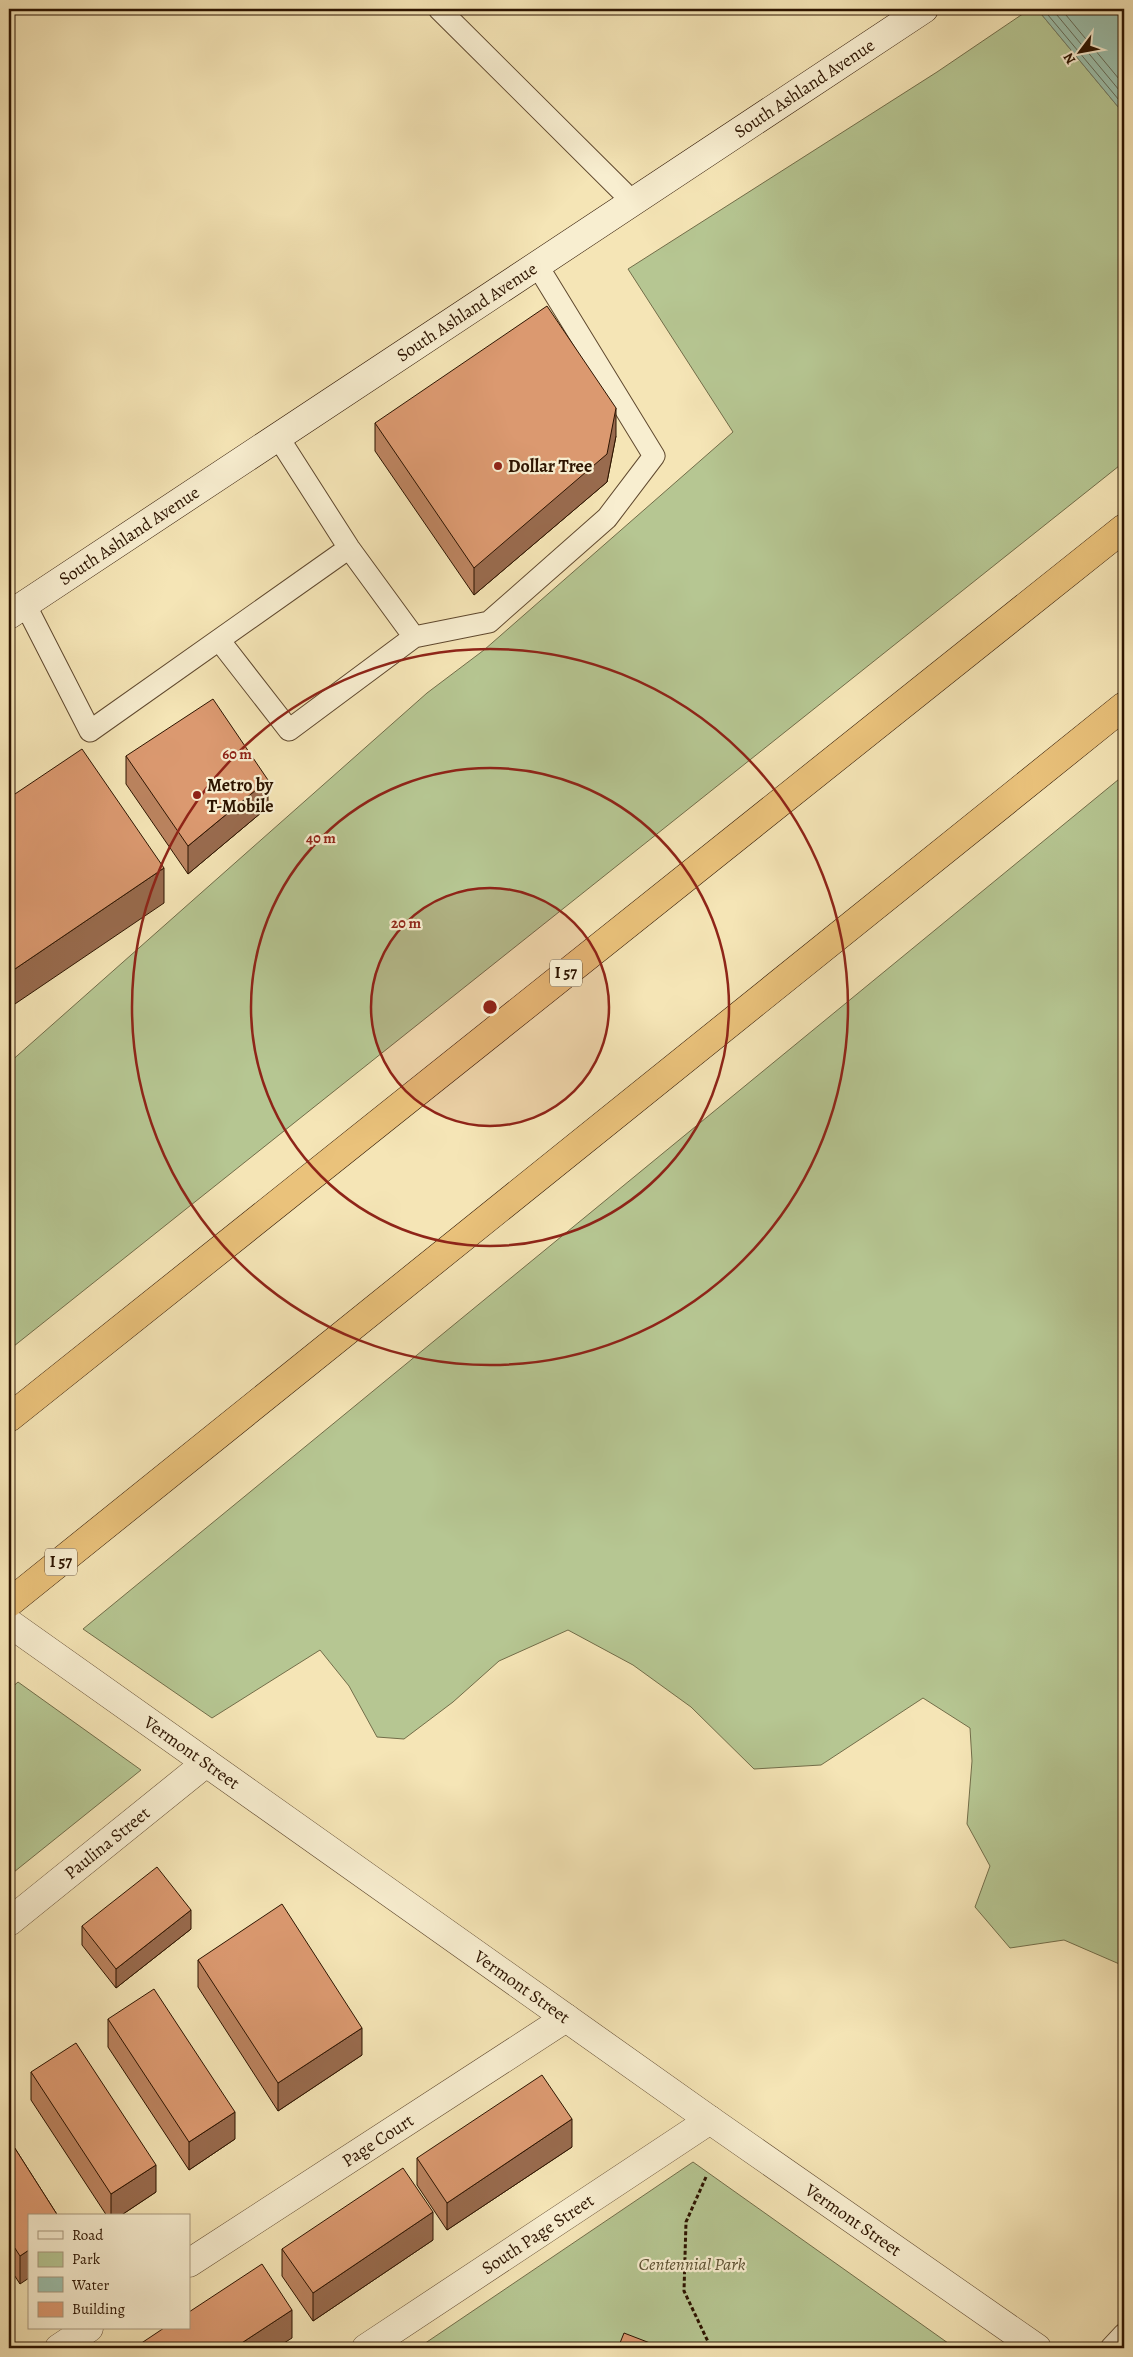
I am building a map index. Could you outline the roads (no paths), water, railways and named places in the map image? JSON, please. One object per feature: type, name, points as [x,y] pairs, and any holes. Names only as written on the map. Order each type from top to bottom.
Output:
[{"type":"highway","name":"I 57","points":[[9,1418],[1124,528]]},
{"type":"highway","name":"I 57","points":[[9,1604],[1124,706]]},
{"type":"street","name":"South Ashland Avenue","points":[[17,610],[914,15]]},
{"type":"street","name":"Vermont Street","points":[[9,1623],[710,2120],[1037,2348]]},
{"type":"street","name":"Paulina Street","points":[[9,1922],[206,1763]]},
{"type":"street","name":"Page Court","points":[[190,2262],[566,2018]]},
{"type":"street","name":"South Page Street","points":[[366,2348],[710,2120]]},
{"type":"street","points":[[58,2348],[86,2330]]},
{"type":"lane","points":[[439,9],[633,202]]},
{"type":"lane","points":[[219,640],[289,730],[414,637],[489,622],[606,518],[654,456],[537,265]]},
{"type":"lane","points":[[278,437],[349,548],[414,637]]},
{"type":"lane","points":[[17,610],[90,731],[349,548]]},
{"type":"lane","points":[[1111,2348],[1124,2334]]},
{"type":"water","points":[[1037,9],[1124,9],[1124,114]]},
{"type":"place","name":"Dollar Tree","points":[[498,466]]},
{"type":"place","name":"Metro by T-Mobile","points":[[197,795]]},
{"type":"park label","name":"Centennial Park","points":[[692,2264]]}]
